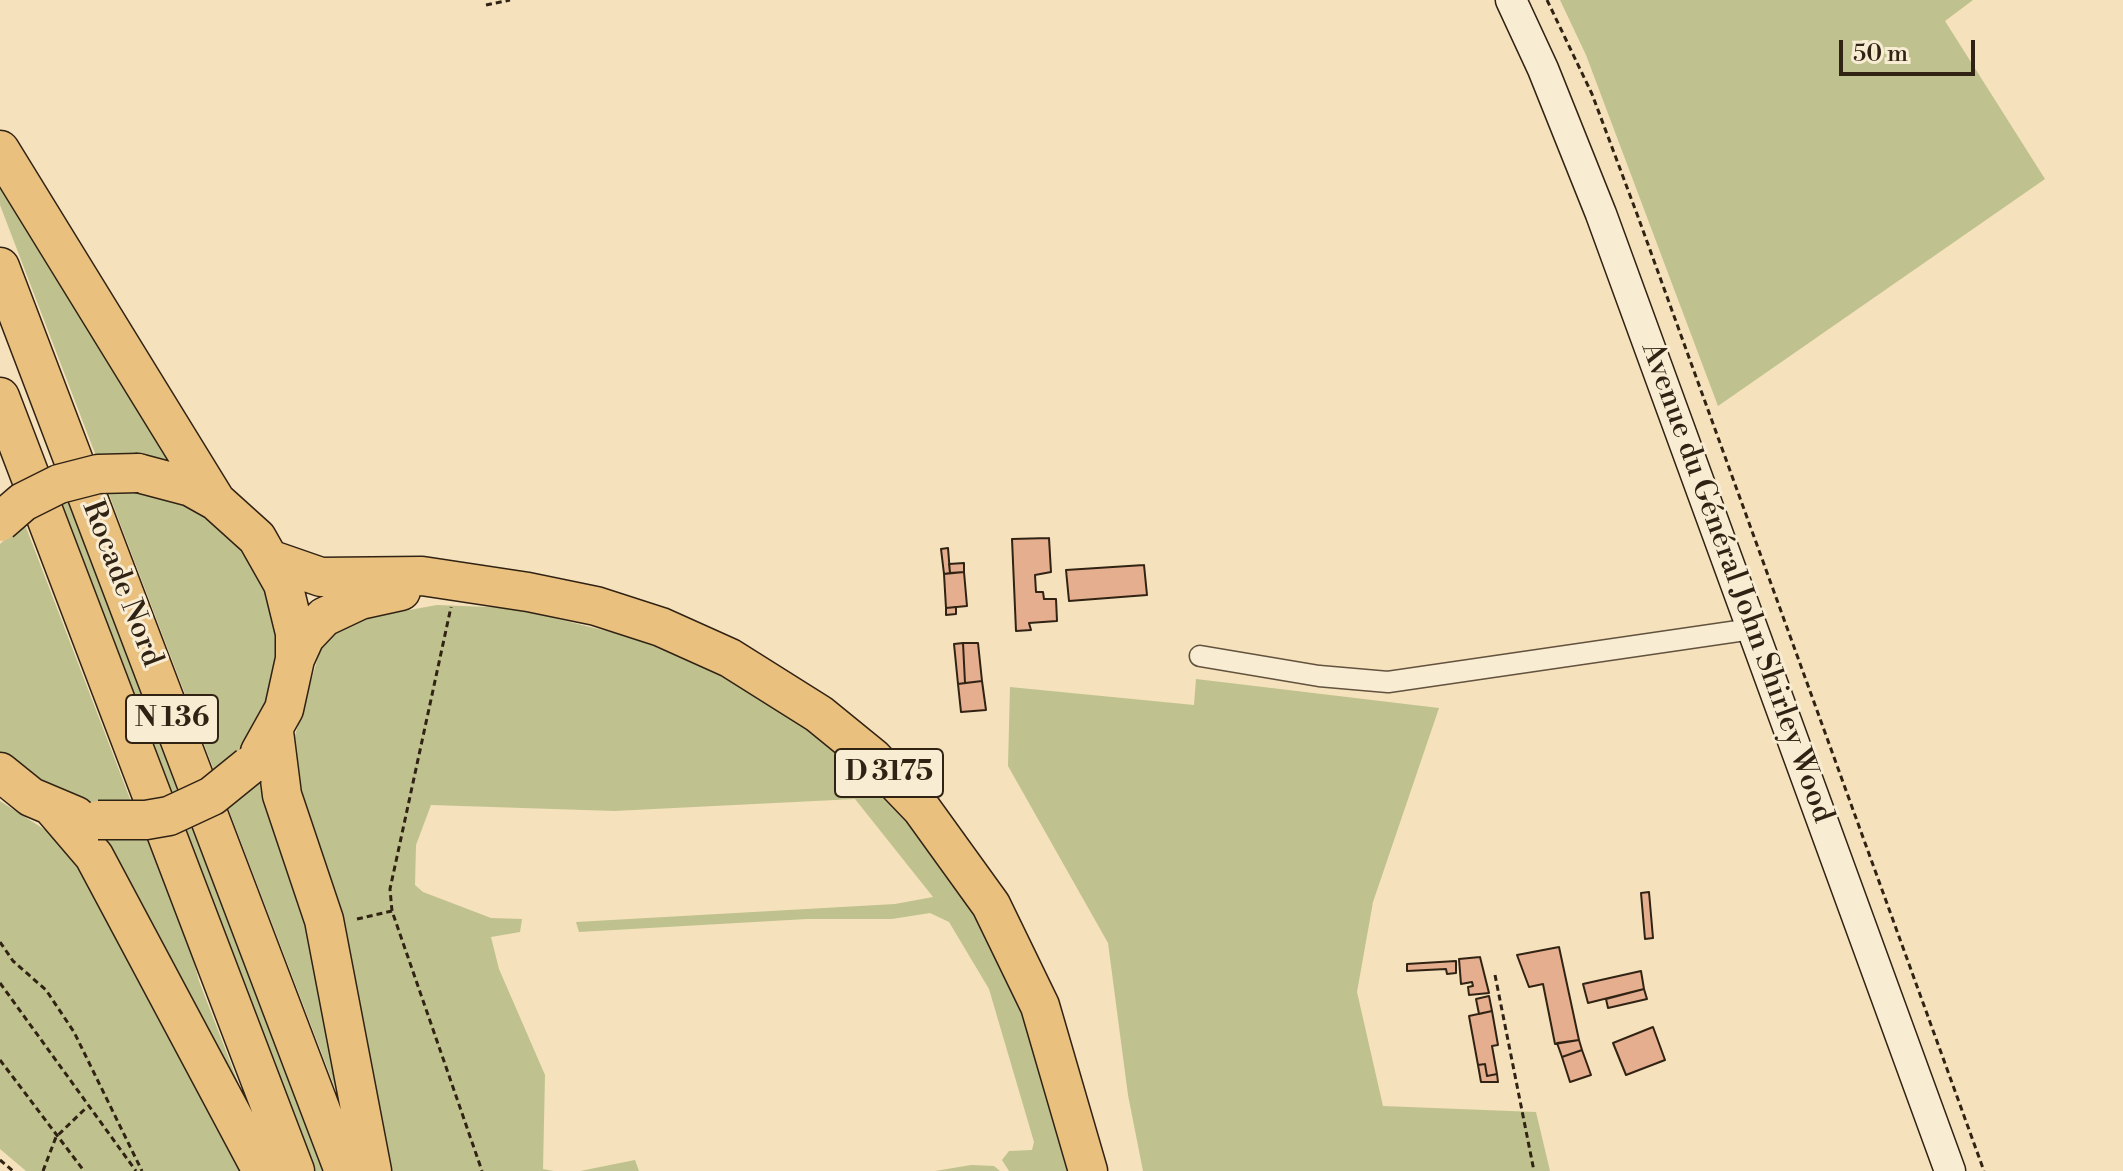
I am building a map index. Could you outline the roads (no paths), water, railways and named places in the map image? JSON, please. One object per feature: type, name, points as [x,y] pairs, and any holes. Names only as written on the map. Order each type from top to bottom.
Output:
[{"type":"highway","points":[[0,150],[216,501]]},
{"type":"highway","name":"Rocade Nord","points":[[0,267],[344,1171]]},
{"type":"highway","name":"Rocade Nord","points":[[0,397],[295,1171]]},
{"type":"highway","points":[[0,522],[23,502],[59,484],[98,474],[138,473],[191,487],[238,518],[272,560],[291,608],[295,659],[288,697],[274,732],[249,766],[212,796],[169,816],[146,820],[98,820],[53,808],[31,797],[0,772]]},
{"type":"highway","points":[[272,560],[321,577],[422,576],[470,587]]},
{"type":"highway","name":"D 3175","points":[[295,659],[314,626],[340,607],[389,593],[470,587],[596,606],[661,627],[762,675],[810,707],[898,782],[967,868],[1018,956],[1053,1043],[1088,1171]]},
{"type":"highway","points":[[274,732],[282,795],[324,920],[372,1171]]},
{"type":"highway","points":[[53,808],[94,856],[262,1171]]},
{"type":"street","name":"Avenue du Général John Shirley Wood","points":[[1511,0],[1580,158],[1950,1171]]},
{"type":"street","points":[[1200,656],[1319,676],[1388,682],[1752,629]]}]
